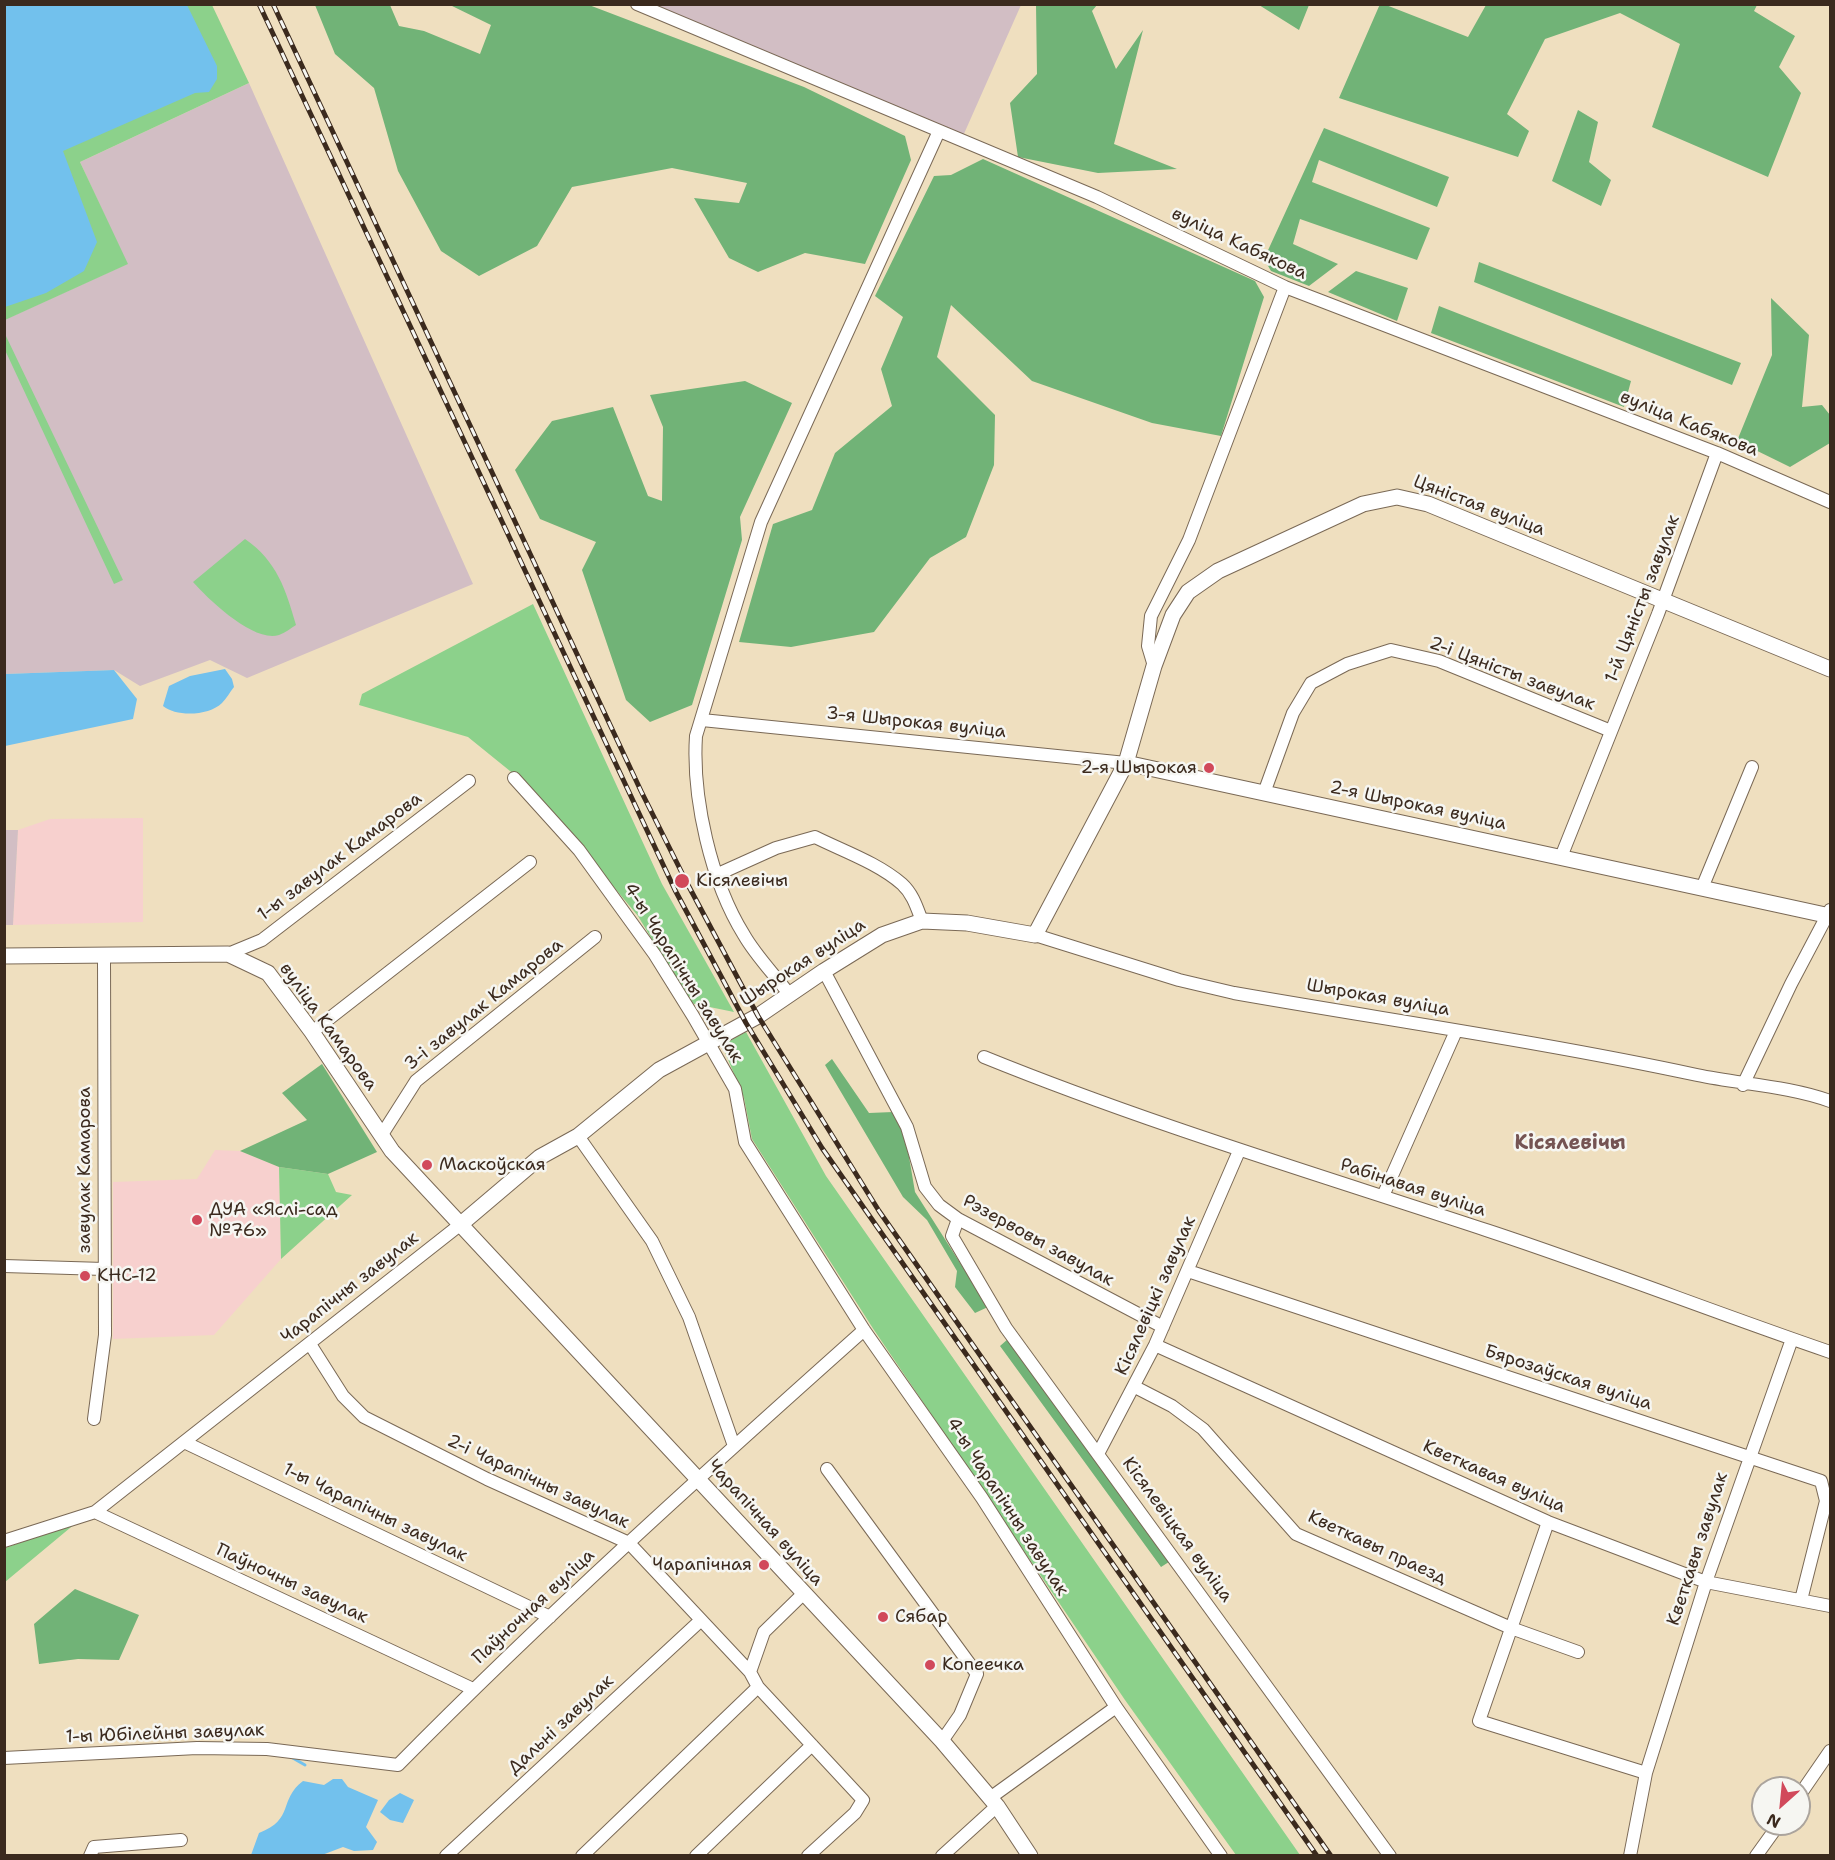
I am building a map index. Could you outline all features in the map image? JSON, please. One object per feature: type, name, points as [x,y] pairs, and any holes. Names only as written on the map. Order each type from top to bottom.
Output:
[{"type":"street","name":"вуліца Кабякова","points":[[638,4],[1097,197],[1285,286],[1717,453],[1830,502]]},
{"type":"street","points":[[789,994],[744,935],[716,875],[698,795],[696,736],[761,522],[939,131]]},
{"type":"street","points":[[1154,666],[1148,646],[1151,616],[1189,540],[1285,286]]},
{"type":"street","name":"1-й Цяністы завулак","points":[[1561,857],[1663,601],[1717,453]]},
{"type":"street","name":"Цяністая вуліца","points":[[1035,935],[1126,763],[1154,666],[1173,615],[1188,592],[1218,571],[1336,515],[1388,497],[1408,498],[1428,504],[1830,669]]},
{"type":"street","name":"2-і Цяністы завулак","points":[[1264,793],[1293,713],[1311,683],[1347,664],[1391,650],[1439,662],[1611,731]]},
{"type":"street","name":"3-я Шырокая вуліца","points":[[702,720],[1126,763]]},
{"type":"street","name":"2-я Шырокая вуліца","points":[[1126,763],[1830,914]]},
{"type":"street","points":[[1702,888],[1752,767]]},
{"type":"street","name":"4-ы Чарапічны завулак","points":[[514,778],[579,850],[612,893],[708,1041],[735,1089],[746,1142],[864,1330],[982,1498],[1116,1707],[1221,1856]]},
{"type":"street","name":"1-ы завулак Камарова","points":[[228,954],[262,940],[469,781]]},
{"type":"street","points":[[716,875],[787,844],[815,837],[873,865],[903,884],[914,898],[922,921]]},
{"type":"street","points":[[312,1032],[530,862]]},
{"type":"street","points":[[1743,1085],[1791,984],[1830,914]]},
{"type":"street","name":"Шырокая вуліца","points":[[708,1041],[753,1019],[824,970],[882,935],[922,921],[967,924],[1035,935],[1179,980],[1234,993],[1602,1055],[1743,1085],[1813,1095],[1830,1101]]},
{"type":"street","name":"3-і завулак Камарова","points":[[381,1136],[416,1081],[595,937]]},
{"type":"street","name":"вуліца Камарова","points":[[4,956],[228,954],[268,973],[312,1032],[381,1136],[461,1224]]},
{"type":"street","name":"завулак Камарова","points":[[94,1419],[105,1335],[104,956]]},
{"type":"street","name":"Рэзервовы завулак","points":[[824,970],[907,1127],[925,1187],[939,1205],[958,1219],[1163,1327]]},
{"type":"street","points":[[1383,1196],[1456,1031]]},
{"type":"street","name":"Чарапічны завулак","points":[[4,1541],[95,1512],[461,1224],[540,1157],[578,1136],[659,1070],[708,1041]]},
{"type":"street","name":"Рабінавая вуліца","points":[[984,1057],[1081,1096],[1239,1151],[1586,1263],[1830,1352]]},
{"type":"street","points":[[578,1136],[652,1241],[688,1317],[734,1446]]},
{"type":"street","name":"Кісялевіцкі завулак","points":[[1099,1452],[1155,1345],[1239,1151]]},
{"type":"street","name":"Кісялевіцкая вуліца","points":[[958,1219],[952,1236],[1006,1328],[1099,1452],[1390,1856]]},
{"type":"street","name":"Чарапічная вуліца","points":[[461,1224],[942,1741],[994,1802],[1030,1856]]},
{"type":"street","points":[[4,1266],[104,1269]]},
{"type":"street","name":"Бярозаўская вуліца","points":[[1188,1271],[1821,1482],[1826,1501],[1801,1600]]},
{"type":"street","points":[[698,1479],[864,1330]]},
{"type":"street","name":"Кветкавы завулак","points":[[1630,1856],[1646,1773],[1748,1456],[1792,1339]]},
{"type":"street","name":"2-і Чарапічны завулак","points":[[310,1344],[343,1396],[364,1417],[487,1479],[629,1543],[750,1672],[758,1688],[863,1800],[855,1813],[808,1856]]},
{"type":"street","name":"Кветкавая вуліца","points":[[1155,1345],[1548,1522],[1706,1582],[1830,1606]]},
{"type":"street","name":"Кветкавы праезд","points":[[1135,1387],[1173,1406],[1203,1429],[1296,1534],[1511,1628],[1578,1652]]},
{"type":"street","name":"1-ы Чарапічны завулак","points":[[184,1442],[550,1617]]},
{"type":"street","points":[[826,1469],[977,1674],[965,1705],[942,1741]]},
{"type":"street","name":"Паўночная вуліца","points":[[398,1765],[473,1689],[698,1479]]},
{"type":"street","name":"Паўночны завулак","points":[[95,1512],[473,1689]]},
{"type":"street","points":[[1548,1522],[1479,1721],[1646,1773]]},
{"type":"street","points":[[750,1672],[764,1632],[803,1594]]},
{"type":"street","name":"Дальні завулак","points":[[446,1856],[700,1621]]},
{"type":"street","points":[[582,1856],[758,1688]]},
{"type":"street","points":[[942,1856],[994,1802],[1116,1707]]},
{"type":"street","points":[[696,1856],[812,1745]]},
{"type":"street","name":"1-ы Юбілейны завулак","points":[[4,1758],[197,1748],[267,1749],[398,1765]]},
{"type":"street","points":[[1811,1780],[1829,1756]]},
{"type":"street","points":[[1756,1856],[1770,1836]]},
{"type":"street","points":[[90,1856],[94,1847],[181,1840]]},
{"type":"shaded area","points":[[652,5],[1021,5],[963,136]]},
{"type":"shaded area","points":[[249,83],[473,584],[247,678],[210,660],[140,686],[114,670],[5,674],[4,320],[127,264],[80,162]]},
{"type":"shaded area","points":[[143,818],[143,922],[13,925],[18,830],[50,819]]},
{"type":"shaded area","points":[[4,830],[18,830],[13,925],[5,925]]},
{"type":"shaded area","name":"ДУА «Яслі-сад №76»","points":[[215,1150],[240,1151],[279,1167],[281,1259],[214,1335],[113,1339],[113,1182],[197,1179]]},
{"type":"green space","points":[[1309,4],[1299,30],[1259,5]]},
{"type":"green space","points":[[1380,4],[1468,37],[1486,5],[1757,5],[1754,11],[1795,36],[1779,67],[1801,93],[1768,177],[1652,127],[1680,44],[1620,13],[1545,39],[1507,114],[1529,131],[1518,157],[1339,98]]},
{"type":"green space","points":[[4,5],[212,5],[249,83],[80,162],[128,264],[5,320]]},
{"type":"green space","points":[[315,5],[390,5],[399,26],[424,31],[480,54],[491,25],[450,5],[589,5],[804,87],[905,136],[911,160],[865,264],[805,253],[758,272],[729,258],[694,198],[739,203],[747,183],[672,168],[572,187],[537,246],[479,276],[441,251],[398,171],[374,88],[335,54]]},
{"type":"green space","points":[[1036,5],[1097,5],[1092,11],[1116,69],[1143,30],[1114,144],[1177,169],[1098,173],[1018,157],[1010,103],[1037,74]]},
{"type":"green space","points":[[1578,110],[1598,122],[1589,162],[1611,180],[1601,206],[1552,181]]},
{"type":"green space","points":[[1324,128],[1449,177],[1437,207],[1319,160],[1312,182],[1430,228],[1417,260],[1300,219],[1293,244],[1338,264],[1309,286],[1271,271],[1264,259]]},
{"type":"green space","points":[[983,159],[1255,281],[1264,297],[1221,436],[1152,423],[1032,381],[951,305],[937,357],[995,415],[994,465],[966,537],[930,558],[874,632],[791,647],[739,642],[773,524],[812,510],[835,453],[892,406],[881,369],[903,317],[875,296],[934,176],[951,175]]},
{"type":"green space","points":[[1479,262],[1741,363],[1732,385],[1474,282]]},
{"type":"green space","points":[[1356,271],[1408,288],[1397,321],[1328,292]]},
{"type":"green space","points":[[1771,298],[1809,335],[1802,407],[1822,405],[1830,415],[1830,443],[1790,467],[1737,441],[1772,355]]},
{"type":"green space","points":[[1439,306],[1631,381],[1624,407],[1431,333]]},
{"type":"green space","points":[[4,334],[123,580],[114,584],[5,350]]},
{"type":"green space","points":[[745,381],[792,403],[740,517],[742,540],[692,705],[650,722],[626,700],[582,570],[596,542],[540,519],[515,470],[552,421],[613,407],[648,496],[662,501],[663,427],[650,395]]},
{"type":"green space","points":[[245,539],[273,567],[284,588],[296,625],[279,635],[269,636],[257,633],[245,626],[221,609],[193,582]]},
{"type":"green space","points":[[533,604],[662,884],[734,1012],[690,1003],[638,916],[531,788],[468,737],[359,705],[362,694]]},
{"type":"green space","points":[[746,1032],[826,1176],[1300,1855],[1236,1855],[1125,1700],[874,1330],[752,1139],[744,1098],[722,1045]]},
{"type":"green space","points":[[832,1059],[869,1113],[893,1112],[906,1139],[915,1192],[988,1307],[975,1313],[955,1287],[957,1271],[927,1220],[903,1197],[825,1065]]},
{"type":"green space","points":[[322,1064],[377,1152],[328,1174],[279,1167],[240,1151],[307,1120],[282,1093]]},
{"type":"green space","points":[[279,1167],[328,1174],[336,1192],[352,1195],[281,1259]]},
{"type":"green space","points":[[1008,1339],[1172,1560],[1161,1567],[1000,1346]]},
{"type":"green space","points":[[76,1523],[5,1582],[5,1548]]},
{"type":"green space","points":[[75,1589],[139,1615],[119,1660],[78,1659],[39,1664],[34,1624]]},
{"type":"water","points":[[4,5],[187,5],[217,66],[217,79],[209,92],[195,93],[63,151],[97,242],[84,271],[46,293],[5,307]]},
{"type":"water","points":[[225,669],[234,687],[224,701],[216,707],[192,714],[176,712],[163,706],[169,686],[190,676]]},
{"type":"water","points":[[114,670],[137,699],[133,719],[5,746],[5,674]]},
{"type":"water","points":[[333,1779],[342,1779],[348,1787],[378,1800],[366,1827],[377,1842],[373,1850],[354,1851],[343,1847],[322,1855],[251,1855],[259,1833],[278,1822],[295,1788],[303,1781],[324,1785]]},
{"type":"water","points":[[400,1793],[414,1800],[403,1823],[390,1820],[380,1812],[389,1800]]},
{"type":"waterway","points":[[291,1757],[305,1765]]},
{"type":"railway","points":[[259,4],[675,890],[746,1023],[822,1148],[1317,1856]]},
{"type":"railway","points":[[273,4],[641,791],[758,1016],[879,1211],[1331,1856]]},
{"type":"place","name":"2-я Шырокая","points":[[1209,768]]},
{"type":"place","name":"Кісялевічы","points":[[682,881]]},
{"type":"place","name":"Маскоўская","points":[[427,1165]]},
{"type":"place","name":"ДУА «Яслі-сад №76»","points":[[197,1220]]},
{"type":"place","name":"КНС-12","points":[[85,1276]]},
{"type":"place","name":"Чарапічная","points":[[764,1565]]},
{"type":"place","name":"Сябар","points":[[883,1617]]},
{"type":"place","name":"Копеечка","points":[[930,1665]]},
{"type":"district","name":"Кісялевічы","points":[[1570,1144]]}]
